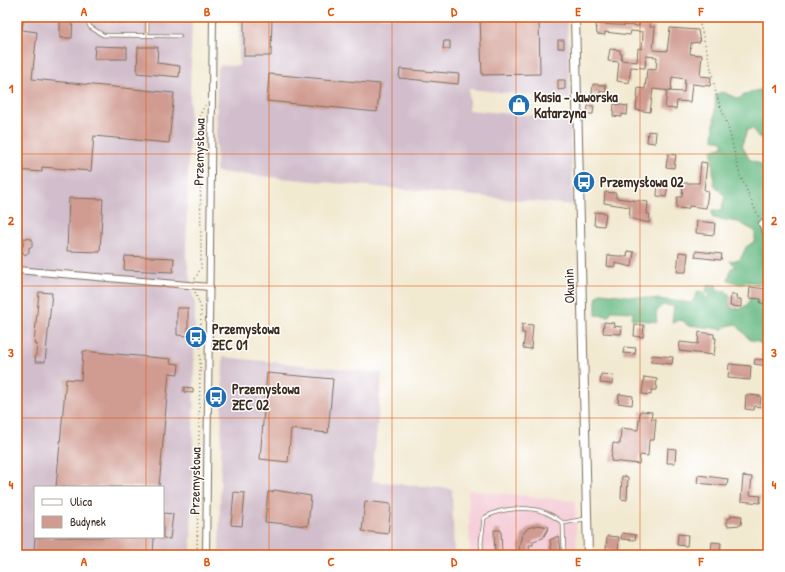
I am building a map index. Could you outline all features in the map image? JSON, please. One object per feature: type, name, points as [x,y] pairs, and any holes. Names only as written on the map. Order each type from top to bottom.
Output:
[{"type":"main road","name":"Okunin","points":[[575,17],[588,555]]},
{"type":"street","name":"Przemysłowa","points":[[206,555],[213,17]]},
{"type":"street","points":[[762,224],[768,236]]},
{"type":"street","points":[[17,270],[210,287]]},
{"type":"lane","points":[[86,17],[90,27],[103,35],[180,36]]},
{"type":"lane","points":[[147,35],[148,17]]},
{"type":"lane","points":[[482,555],[481,543],[483,522],[484,518],[490,513],[518,509],[544,512],[563,523],[587,519]]},
{"type":"lane","points":[[563,523],[564,555]]},
{"type":"path","points":[[698,17],[716,94],[733,143],[740,175],[762,224]]},
{"type":"path","points":[[194,282],[201,268],[200,115],[205,104]]},
{"type":"path","points":[[194,290],[201,308],[197,555]]},
{"type":"shaded area","points":[[17,17],[192,17],[186,255],[195,306],[191,555],[17,555]]},
{"type":"shaded area","points":[[239,17],[567,17],[570,99],[469,89],[469,110],[570,119],[573,205],[216,172],[217,69],[221,65],[239,66]]},
{"type":"shaded area","points":[[223,357],[382,373],[372,481],[452,489],[454,555],[219,555]]},
{"type":"shaded area","points":[[468,490],[575,501],[577,555],[470,555]]},
{"type":"green space","points":[[759,90],[768,93],[768,134],[764,139],[757,136],[753,128],[747,130],[742,145],[749,159],[760,164],[768,173],[768,284],[749,282],[740,284],[728,280],[731,268],[736,267],[730,261],[740,260],[746,247],[755,241],[755,231],[738,222],[713,218],[712,210],[721,210],[725,197],[714,184],[712,151],[724,145],[722,141],[713,139],[716,94],[723,92],[738,99],[748,93]]},
{"type":"green space","points":[[716,285],[717,290],[726,291],[729,294],[729,304],[731,308],[740,309],[747,305],[750,299],[754,297],[768,308],[768,363],[764,363],[762,356],[763,346],[758,342],[750,340],[736,324],[727,326],[724,329],[687,325],[684,321],[679,320],[672,323],[674,306],[663,305],[659,308],[656,313],[657,322],[632,319],[633,312],[611,311],[609,316],[596,315],[596,300],[598,295],[601,293],[692,303],[698,291],[703,292],[707,299],[709,296],[706,291],[707,286]]},
{"type":"building","points":[[17,17],[24,17],[22,30],[37,32],[32,79],[174,93],[169,143],[94,136],[91,171],[42,167],[42,172],[17,170]]},
{"type":"building","points":[[60,17],[73,17],[72,38],[60,38]]},
{"type":"building","points":[[111,17],[128,17],[128,23],[111,22]]},
{"type":"building","points":[[244,17],[272,17],[271,56],[244,56]]},
{"type":"building","points":[[480,17],[539,17],[540,74],[482,75]]},
{"type":"building","points":[[640,17],[651,17],[650,27],[655,27],[653,50],[667,51],[670,28],[698,30],[700,42],[691,43],[690,54],[702,55],[700,76],[711,77],[710,86],[692,84],[690,102],[677,101],[676,109],[665,108],[667,91],[684,92],[685,79],[672,77],[671,91],[653,89],[650,112],[636,110],[638,88],[645,89],[647,69],[656,70],[657,57],[646,56],[645,68],[631,67],[629,83],[617,81],[619,62],[608,61],[610,49],[620,50],[620,54],[622,54],[621,60],[637,62],[638,48],[642,49],[643,32],[631,31],[630,35],[605,32],[605,35],[597,34],[596,24],[639,26]]},
{"type":"building","points":[[558,40],[564,40],[564,48],[558,48]]},
{"type":"building","points":[[444,41],[450,41],[450,49],[443,49]]},
{"type":"building","points":[[95,46],[127,47],[127,59],[94,59]]},
{"type":"building","points":[[138,47],[158,47],[157,63],[180,66],[179,77],[137,73]]},
{"type":"building","points":[[400,69],[459,74],[458,84],[399,78]]},
{"type":"building","points":[[269,74],[380,84],[377,112],[267,101]]},
{"type":"building","points":[[558,80],[565,80],[565,89],[558,90]]},
{"type":"building","points":[[593,84],[606,85],[606,92],[600,91],[600,94],[592,94]]},
{"type":"building","points":[[614,104],[628,106],[627,115],[622,114],[622,117],[613,116]]},
{"type":"building","points":[[588,106],[594,106],[593,114],[587,114]]},
{"type":"building","points":[[648,131],[656,132],[655,143],[647,142]]},
{"type":"building","points":[[668,154],[676,155],[674,168],[666,167]]},
{"type":"building","points":[[701,162],[707,163],[704,190],[708,191],[706,208],[689,206],[688,209],[676,208],[677,197],[682,197],[683,183],[699,183]]},
{"type":"building","points":[[658,183],[668,184],[666,197],[657,196]]},
{"type":"building","points":[[605,192],[616,193],[616,198],[648,202],[647,214],[650,214],[649,223],[629,218],[630,207],[604,203]]},
{"type":"building","points":[[69,198],[103,199],[100,252],[67,251]]},
{"type":"building","points":[[595,212],[606,213],[604,226],[594,225]]},
{"type":"building","points":[[697,221],[715,223],[714,235],[696,233]]},
{"type":"building","points":[[24,238],[32,239],[32,247],[29,247],[29,252],[25,255],[20,249],[23,246]]},
{"type":"building","points":[[628,251],[634,252],[632,267],[615,263],[615,267],[607,266],[608,255],[627,257]]},
{"type":"building","points":[[696,251],[722,254],[721,260],[695,257]]},
{"type":"building","points":[[679,252],[688,253],[686,272],[677,272]]},
{"type":"building","points":[[125,256],[174,258],[173,272],[124,270]]},
{"type":"building","points":[[750,287],[768,289],[768,304],[760,303],[761,299],[749,298]]},
{"type":"building","points":[[39,292],[52,293],[45,362],[35,362],[37,344],[34,344]]},
{"type":"building","points":[[731,295],[737,295],[736,299],[741,299],[741,307],[730,306]]},
{"type":"building","points":[[177,308],[188,308],[188,336],[177,335]]},
{"type":"building","points":[[604,322],[614,323],[613,326],[622,327],[621,334],[603,333]]},
{"type":"building","points":[[522,324],[533,325],[531,349],[523,348],[525,333],[522,333]]},
{"type":"building","points":[[635,325],[644,325],[643,337],[634,336]]},
{"type":"building","points":[[699,332],[714,334],[714,338],[716,338],[714,355],[679,351],[680,342],[698,344]]},
{"type":"building","points":[[624,347],[636,348],[635,354],[623,353]]},
{"type":"building","points":[[83,351],[171,359],[170,363],[179,364],[178,374],[169,373],[159,486],[56,486],[66,379],[81,380]]},
{"type":"building","points":[[652,355],[673,357],[672,364],[651,362]]},
{"type":"building","points":[[755,359],[768,360],[767,366],[754,364]]},
{"type":"building","points":[[729,364],[751,366],[750,380],[728,378]]},
{"type":"building","points":[[267,373],[333,379],[328,433],[291,429],[288,462],[260,459]]},
{"type":"building","points":[[601,374],[613,375],[612,384],[600,383]]},
{"type":"building","points":[[644,377],[657,379],[656,390],[651,390],[651,395],[642,394]]},
{"type":"building","points":[[184,387],[193,388],[193,393],[184,392]]},
{"type":"building","points":[[619,394],[633,396],[632,405],[618,403]]},
{"type":"building","points":[[746,395],[761,396],[760,407],[755,406],[754,410],[745,409]]},
{"type":"building","points":[[640,411],[652,412],[651,419],[656,419],[654,440],[649,440],[648,456],[640,455],[639,464],[611,461],[613,443],[620,444],[621,428],[638,430]]},
{"type":"building","points":[[668,448],[676,449],[675,463],[667,463]]},
{"type":"building","points":[[698,475],[728,479],[727,486],[697,483]]},
{"type":"building","points":[[622,476],[628,477],[627,500],[621,499]]},
{"type":"building","points":[[743,476],[752,477],[750,495],[761,496],[760,503],[741,501]]},
{"type":"building","points":[[274,490],[311,496],[308,526],[265,522],[268,492],[273,492]]},
{"type":"building","points":[[234,492],[245,493],[242,526],[231,525]]},
{"type":"building","points":[[365,501],[391,504],[388,534],[362,531]]},
{"type":"building","points":[[164,513],[173,514],[170,539],[163,538]]},
{"type":"building","points":[[731,515],[742,516],[741,525],[727,526],[727,518],[731,518]]},
{"type":"building","points":[[538,525],[549,527],[543,538],[533,541],[533,545],[529,545],[530,555],[520,555],[519,546],[522,535],[528,528]]},
{"type":"building","points":[[494,530],[501,530],[502,555],[495,555]]},
{"type":"building","points":[[622,533],[636,535],[635,540],[621,539]]},
{"type":"building","points":[[678,534],[688,535],[687,546],[677,545]]},
{"type":"building","points":[[558,536],[561,555],[552,555],[550,540]]},
{"type":"building","points":[[607,536],[619,537],[618,552],[606,550]]},
{"type":"building","points":[[35,538],[154,538],[153,555],[79,555],[34,551]]},
{"type":"building","points":[[712,542],[721,543],[720,552],[711,551]]},
{"type":"place","name":"Kasia - Jaworska Katarzyna","points":[[519,105]]},
{"type":"place","name":"Przemysłowa 02","points":[[584,182]]},
{"type":"place","name":"Przemysłowa ZEC 01","points":[[196,337]]},
{"type":"place","name":"Przemysłowa ZEC 02","points":[[216,397]]}]
